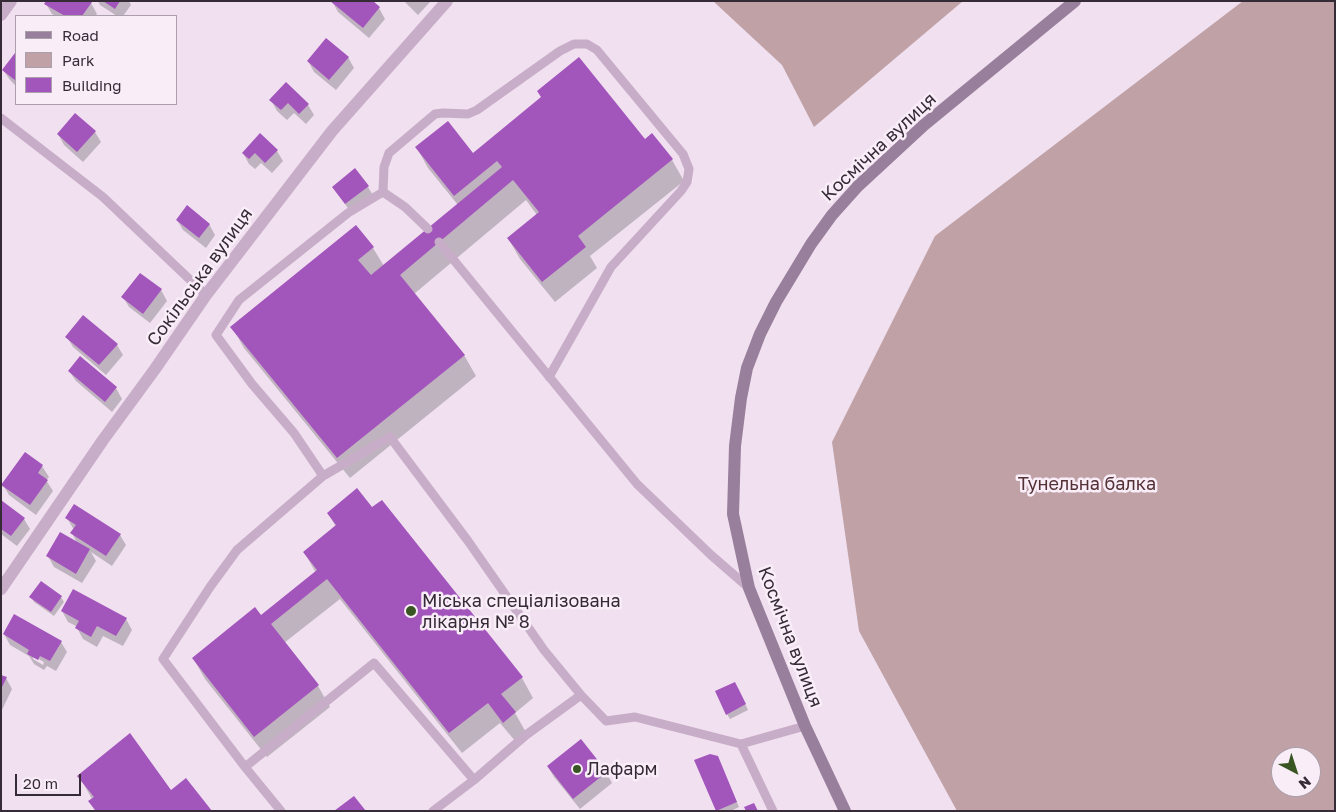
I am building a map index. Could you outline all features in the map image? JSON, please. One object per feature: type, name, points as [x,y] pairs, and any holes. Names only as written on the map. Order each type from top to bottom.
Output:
[{"type":"main road","name":"Космічна вулиця","points":[[845,811],[805,726],[749,588],[733,514],[735,446],[740,398],[747,368],[760,334],[776,302],[811,244],[832,215],[858,186],[924,125],[1075,1]]},
{"type":"street","points":[[1,15],[11,1]]},
{"type":"street","name":"Сокільська вулиця","points":[[1,589],[103,440],[156,369],[206,295],[332,131],[447,1]]},
{"type":"lane","points":[[383,192],[384,167],[389,153],[435,114],[468,114],[477,110],[560,51],[574,44],[586,44],[597,50],[683,154],[689,169],[687,182],[681,191],[611,267],[549,377]]},
{"type":"lane","points":[[1,118],[103,197],[206,295]]},
{"type":"lane","points":[[383,192],[405,206],[428,229]]},
{"type":"lane","points":[[324,476],[294,433],[252,384],[216,335],[239,300],[348,213],[383,192]]},
{"type":"lane","points":[[439,242],[637,484],[711,555],[749,588]]},
{"type":"lane","points":[[281,811],[163,659],[236,550],[324,476],[390,437],[468,541],[544,650],[581,695],[606,721],[635,717],[741,744],[805,726]]},
{"type":"lane","points":[[245,767],[374,663],[474,780]]},
{"type":"lane","points":[[432,811],[474,780],[526,735],[581,695]]},
{"type":"lane","points":[[741,744],[773,811]]},
{"type":"green space","points":[[713,1],[963,1],[814,127],[782,65]]},
{"type":"green space","name":"Тунельна балка","points":[[1243,1],[1335,1],[1335,811],[957,811],[859,631],[832,442],[935,236]]},
{"type":"building","points":[[46,1],[92,2],[83,15],[63,15],[44,4]]},
{"type":"building","points":[[103,1],[120,1],[115,9]]},
{"type":"building","points":[[330,1],[373,1],[380,7],[363,28]]},
{"type":"building","points":[[326,38],[349,57],[329,80],[307,61]]},
{"type":"building","points":[[15,53],[15,80],[2,70]]},
{"type":"building","points":[[579,57],[645,139],[652,133],[673,159],[578,236],[586,247],[542,282],[507,238],[539,212],[513,180],[400,275],[465,355],[337,458],[230,327],[356,225],[374,247],[358,260],[371,275],[502,167],[497,161],[454,196],[415,147],[448,121],[473,153],[541,97],[537,91]]},
{"type":"building","points":[[286,82],[309,104],[299,114],[288,103],[281,110],[269,100]]},
{"type":"building","points":[[75,113],[96,131],[77,152],[57,134]]},
{"type":"building","points":[[260,133],[278,150],[265,163],[255,153],[249,159],[242,153]]},
{"type":"building","points":[[355,168],[369,186],[345,204],[332,187]]},
{"type":"building","points":[[187,205],[210,224],[199,238],[176,220]]},
{"type":"building","points":[[140,273],[162,289],[143,314],[121,297]]},
{"type":"building","points":[[83,315],[118,344],[99,365],[65,337]]},
{"type":"building","points":[[80,356],[117,387],[105,402],[68,371]]},
{"type":"building","points":[[25,452],[43,465],[38,473],[48,480],[30,505],[1,485]]},
{"type":"building","name":"Міська спеціалізована лікарня № 8","points":[[357,488],[372,507],[382,500],[523,677],[501,694],[516,712],[503,723],[488,703],[449,733],[327,579],[271,624],[319,685],[254,737],[192,658],[255,607],[261,615],[317,570],[303,552],[336,525],[327,513]]},
{"type":"building","points":[[1,500],[25,518],[11,536],[1,529]]},
{"type":"building","points":[[74,504],[121,534],[106,556],[70,533],[76,525],[65,518]]},
{"type":"building","points":[[60,532],[90,549],[76,574],[46,556]]},
{"type":"building","points":[[41,581],[62,596],[51,612],[29,597]]},
{"type":"building","points":[[73,589],[127,618],[116,636],[97,626],[91,637],[75,628],[79,621],[61,611]]},
{"type":"building","points":[[14,614],[62,641],[50,661],[40,656],[38,660],[27,654],[29,650],[3,634]]},
{"type":"building","points":[[1,675],[7,677],[1,689]]},
{"type":"building","points":[[735,682],[746,704],[726,715],[715,691]]},
{"type":"building","points":[[130,733],[171,790],[186,778],[212,811],[96,811],[88,801],[94,797],[77,776]]},
{"type":"building","name":"Лафарм","points":[[581,739],[607,772],[573,799],[547,766]]},
{"type":"building","points":[[710,754],[718,756],[737,802],[716,811],[694,760]]},
{"type":"building","points":[[354,796],[366,811],[334,811]]},
{"type":"building","points":[[754,803],[758,811],[746,811],[744,807]]},
{"type":"place","name":"Міська спеціалізована лікарня № 8","points":[[411,611]]},
{"type":"place","name":"Лафарм","points":[[577,769]]}]
